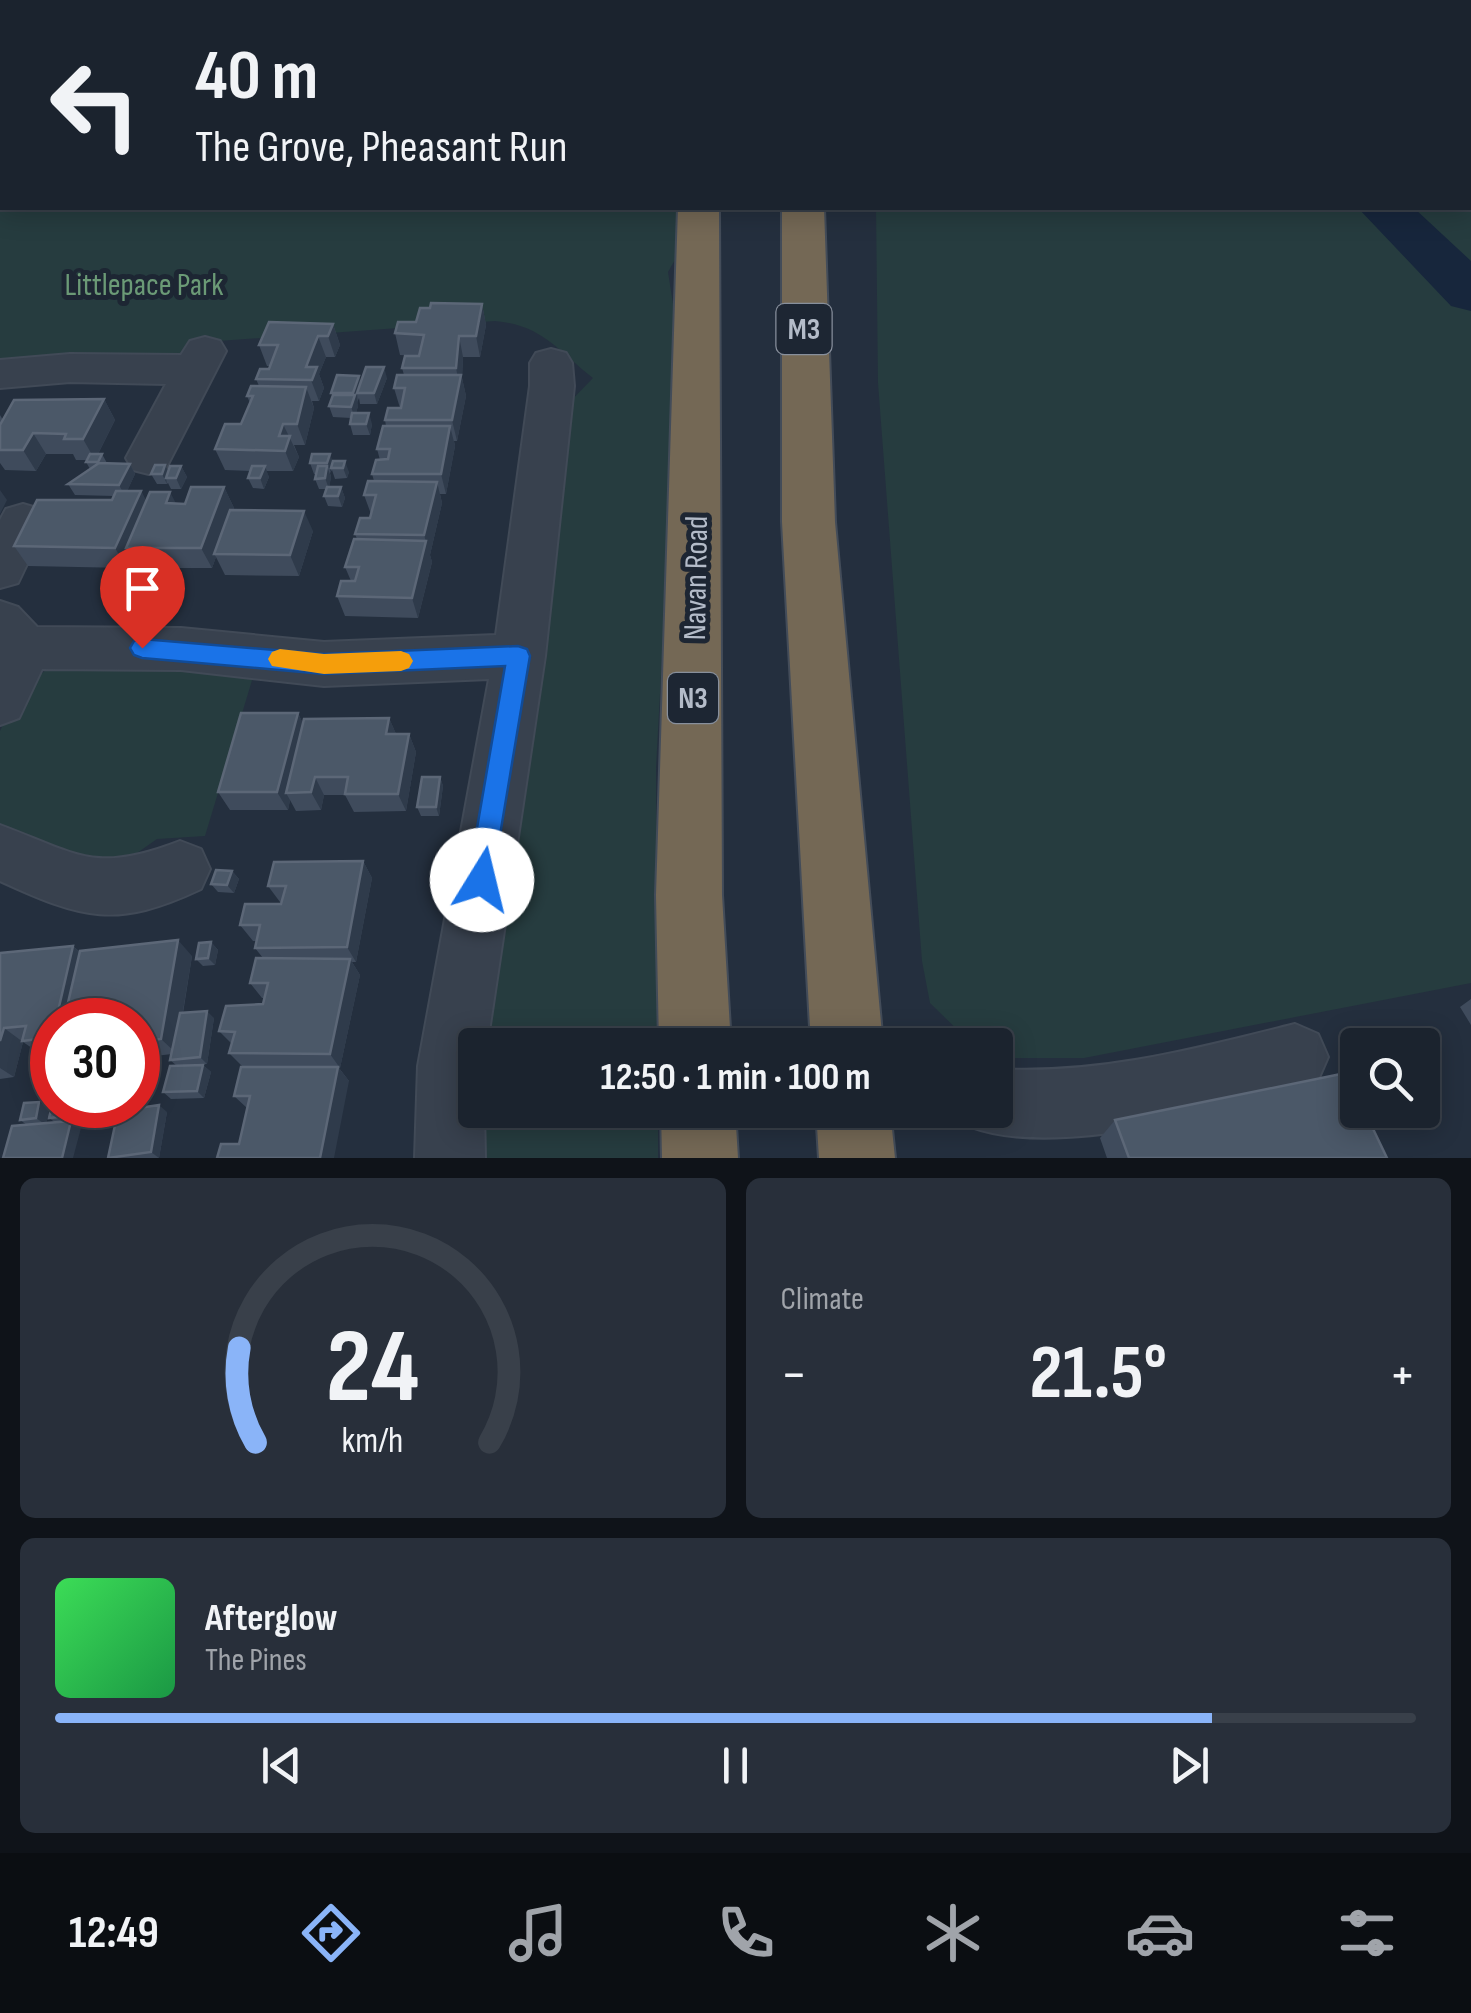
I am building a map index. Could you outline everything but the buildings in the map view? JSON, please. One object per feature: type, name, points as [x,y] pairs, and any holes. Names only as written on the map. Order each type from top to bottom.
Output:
[{"type":"highway","points":[[698,210],[698,351]]},
{"type":"highway","points":[[698,351],[712,210]]},
{"type":"highway","name":"M3","points":[[803,210],[808,450]]},
{"type":"highway","points":[[815,210],[808,450],[820,728],[847,1028]]},
{"type":"highway","name":"Navan Road","points":[[694,1028],[689,895],[698,351]]},
{"type":"highway","points":[[699,1128],[700,1158]]},
{"type":"street","points":[[0,374],[200,360],[149,458]]},
{"type":"street","points":[[450,1158],[451,1066],[563,378]]},
{"type":"street","points":[[0,568],[22,522]]},
{"type":"street","points":[[0,702],[12,635],[324,664],[518,656]]},
{"type":"street","points":[[0,852],[66,882],[97,889],[134,888],[180,869]]},
{"type":"street","points":[[1013,1105],[1103,1104],[1295,1057]]},
{"type":"green space","name":"Littlepace Park","points":[[0,210],[681,210],[688,237],[668,272],[679,342],[656,768],[657,1028],[480,1028],[564,408],[593,378],[537,333],[495,321],[191,343],[180,355],[164,360],[0,361]]},
{"type":"green space","points":[[876,210],[1377,210],[1471,307],[1471,983],[1084,1058],[1013,1058],[1013,1028],[956,1028],[930,1003],[922,961],[878,383]]},
{"type":"green space","points":[[1408,210],[1471,210],[1471,274]]},
{"type":"green space","points":[[164,666],[253,677],[205,836],[157,839],[120,865],[91,869],[13,830],[0,828],[0,731],[19,692],[46,670]]},
{"type":"green space","points":[[471,1128],[658,1128],[658,1158],[470,1158]]},
{"type":"waterway","points":[[1386,210],[1471,293]]},
{"type":"slow traffic","points":[[280,659],[324,664],[401,661]]},
{"type":"route","points":[[142,648],[324,664],[518,656],[482,880]]}]
